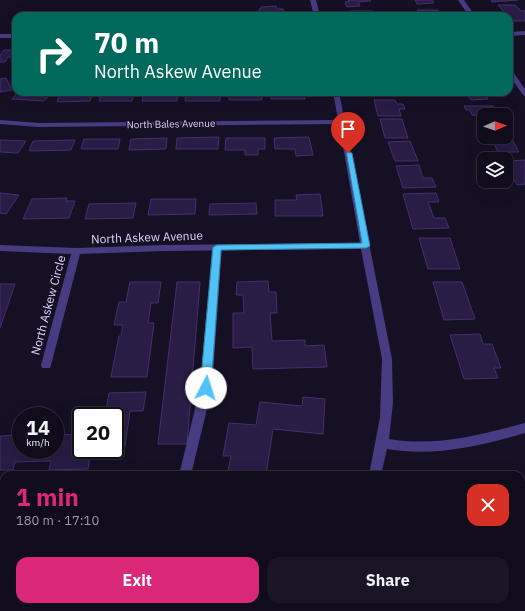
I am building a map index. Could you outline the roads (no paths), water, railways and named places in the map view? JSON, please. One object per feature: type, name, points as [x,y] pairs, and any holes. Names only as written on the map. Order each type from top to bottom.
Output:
[{"type":"street","points":[[313,0],[316,12]]},
{"type":"street","points":[[461,0],[469,12]]},
{"type":"street","points":[[513,34],[525,33]]},
{"type":"street","points":[[0,36],[12,36]]},
{"type":"street","points":[[513,76],[525,94]]},
{"type":"street","points":[[337,96],[387,359],[389,396],[384,443],[376,471]]},
{"type":"street","name":"North Bales Avenue","points":[[0,122],[39,125],[342,122]]},
{"type":"street","name":"North Askew Avenue","points":[[0,248],[76,251],[217,247],[366,246]]},
{"type":"street","points":[[186,471],[206,388],[217,247]]},
{"type":"street","name":"North Askew Circle","points":[[46,365],[76,251]]},
{"type":"street","points":[[384,443],[399,446],[431,448],[462,445],[525,428]]}]
